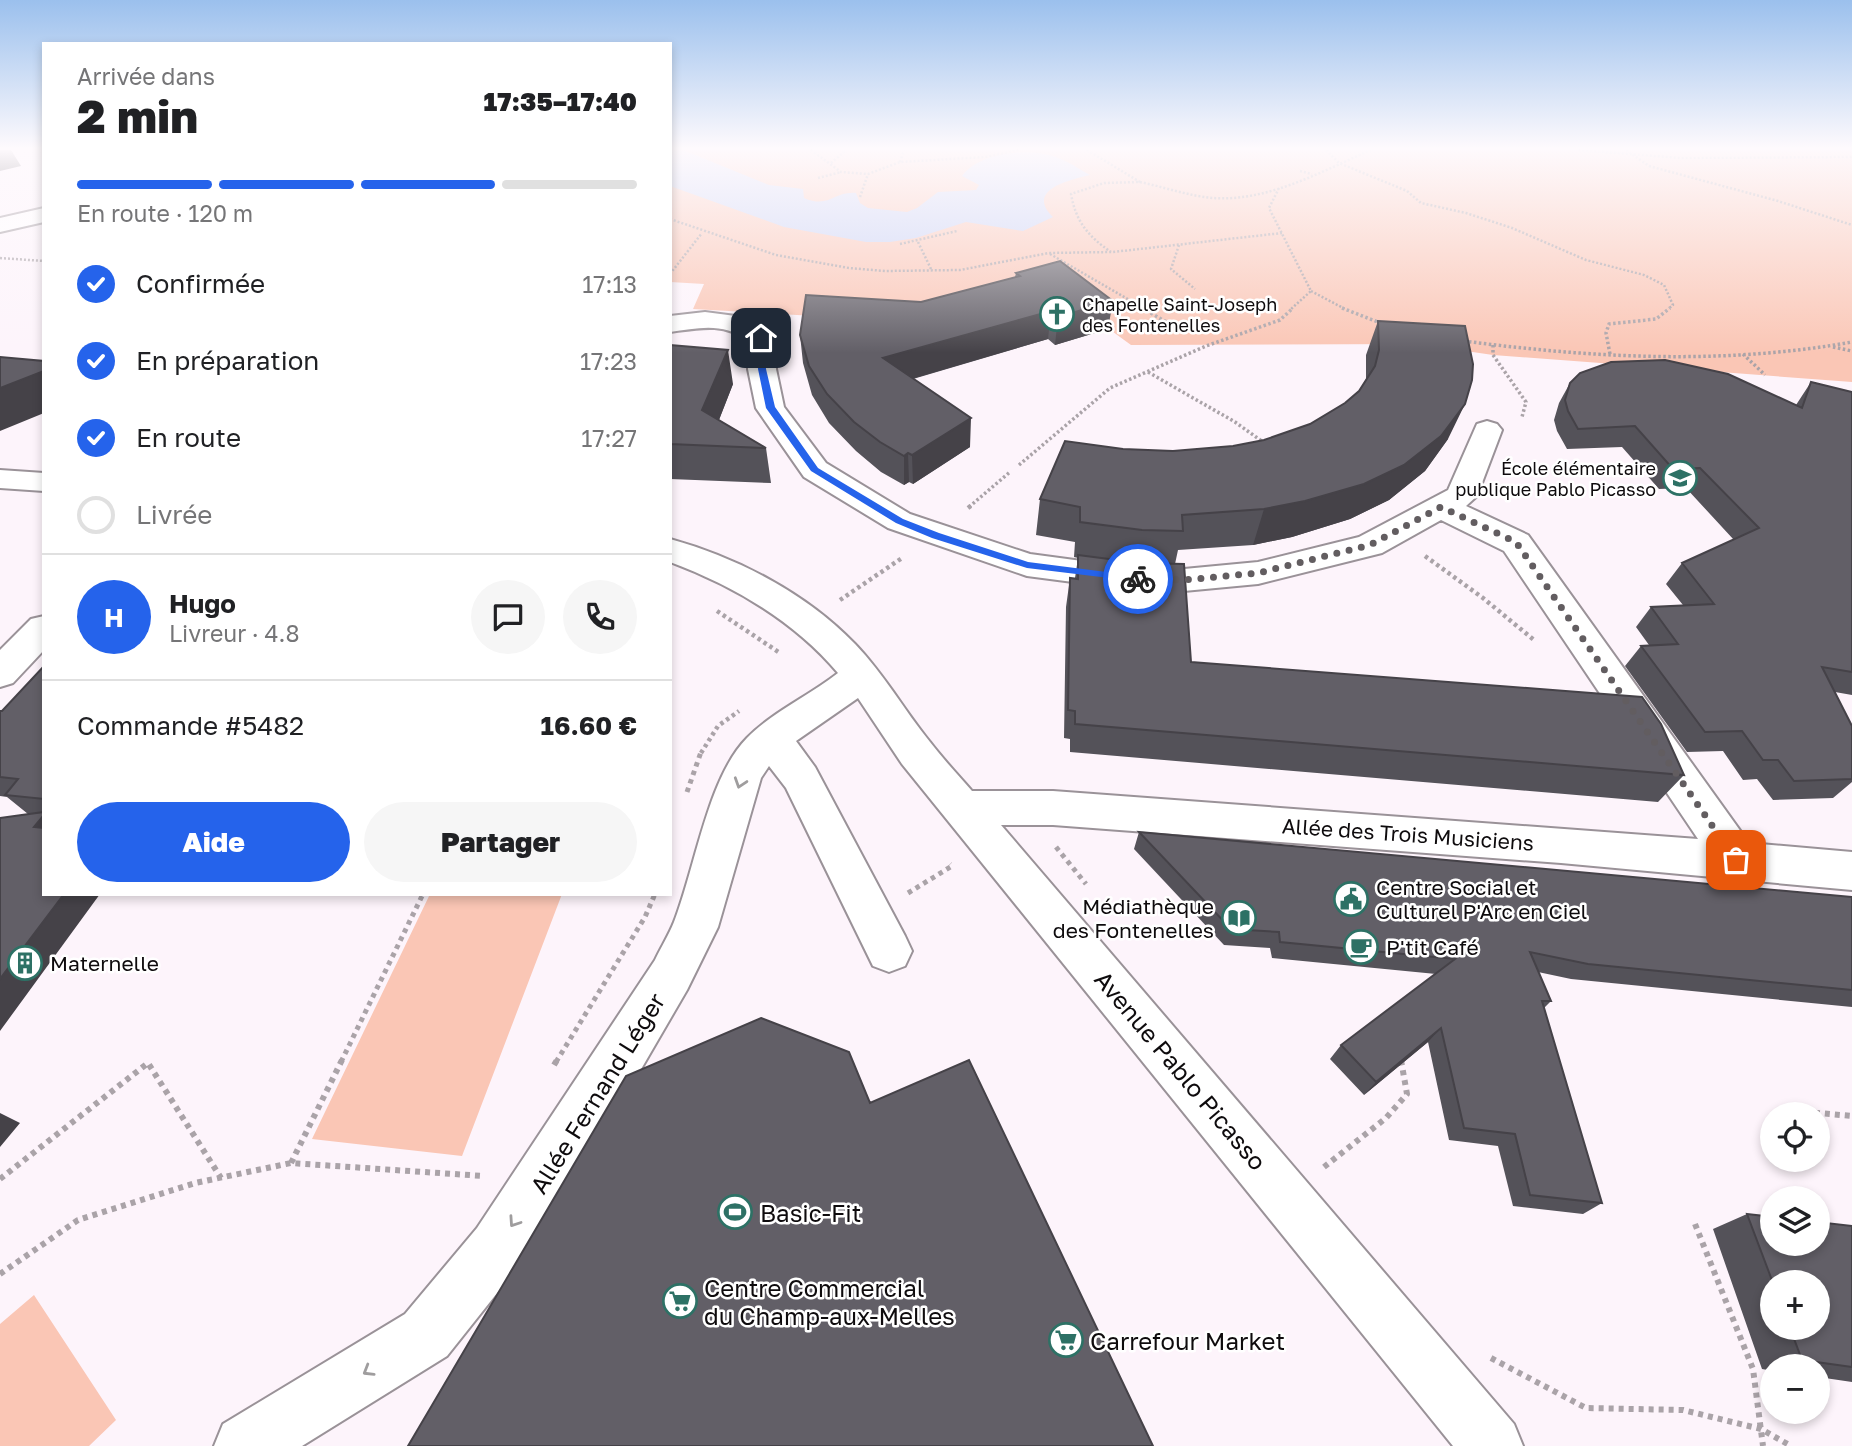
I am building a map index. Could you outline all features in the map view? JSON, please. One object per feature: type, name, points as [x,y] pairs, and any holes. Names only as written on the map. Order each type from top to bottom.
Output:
[{"type":"street","points":[[0,225],[33,217]]},
{"type":"street","points":[[672,324],[705,320],[742,323],[761,338],[762,369],[770,408],[815,470],[899,521],[1027,565],[1134,579],[1184,580],[1258,573],[1370,545],[1461,496],[1487,430]]},
{"type":"street","points":[[0,479],[42,482]]},
{"type":"street","points":[[1441,507],[1516,542],[1736,860]]},
{"type":"street","name":"Avenue Pablo Picasso","points":[[672,551],[732,575],[773,598],[809,622],[861,675],[916,752],[1492,1446]]},
{"type":"street","points":[[0,673],[42,630]]},
{"type":"street","name":"Allée Fernand Léger","points":[[245,1446],[426,1335],[497,1248],[503,1178],[671,975],[695,927],[742,775],[753,754],[774,736],[826,703],[861,675]]},
{"type":"street","points":[[774,736],[784,757],[801,778],[889,951]]},
{"type":"street","name":"Allée des Trois Musiciens","points":[[963,808],[1053,808],[1852,871]]},
{"type":"path","points":[[1075,217],[1088,236],[1111,253]]},
{"type":"path","points":[[1274,217],[1311,291],[1348,311],[1393,327]]},
{"type":"path","points":[[1480,217],[1512,228],[1586,260],[1644,275],[1664,285],[1673,305],[1656,319],[1609,324],[1605,334],[1610,354]]},
{"type":"path","points":[[1829,217],[1852,225]]},
{"type":"path","points":[[672,220],[702,233],[789,259],[835,268],[872,271],[932,271],[1011,262],[1049,253],[1111,253],[1282,233]]},
{"type":"path","points":[[900,244],[918,243],[957,231]]},
{"type":"path","points":[[672,271],[702,233]]},
{"type":"path","points":[[918,243],[932,271]]},
{"type":"path","points":[[1179,244],[1171,269],[1195,289]]},
{"type":"path","points":[[1049,253],[1184,332]]},
{"type":"path","points":[[0,258],[42,261]]},
{"type":"path","points":[[1019,465],[1110,388],[1206,346],[1280,320],[1311,291]]},
{"type":"path","points":[[1457,340],[1610,354],[1786,353],[1852,342]]},
{"type":"path","points":[[1487,430],[1508,437],[1518,430],[1525,402],[1493,355],[1493,345]]},
{"type":"path","points":[[1829,346],[1852,351]]},
{"type":"path","points":[[1742,353],[1765,375]]},
{"type":"path","points":[[1147,372],[1235,422],[1271,448]]},
{"type":"path","points":[[1393,533],[1483,598],[1536,642]]},
{"type":"path","points":[[291,1163],[422,896]]},
{"type":"path","points":[[550,1070],[645,917],[654,896]]},
{"type":"path","points":[[1324,1167],[1386,1118],[1407,1094],[1399,1044]]},
{"type":"path","points":[[0,1179],[148,1063],[221,1178]]},
{"type":"path","points":[[1830,1114],[1852,1116]]},
{"type":"path","points":[[0,1274],[78,1220],[221,1178],[291,1163],[503,1178]]},
{"type":"path","points":[[1695,1224],[1753,1369],[1763,1446]]},
{"type":"path","points":[[1484,1355],[1586,1408],[1683,1410],[1760,1429],[1790,1446]]},
{"type":"shaded area","points":[[672,217],[1852,217],[1852,382],[1493,355],[1418,344],[1131,345],[1036,276],[884,320],[693,309],[704,284],[672,282]]},
{"type":"shaded area","points":[[429,896],[561,896],[462,1156],[312,1139]]},
{"type":"shaded area","points":[[34,1295],[116,1420],[89,1446],[0,1446],[0,1324]]},
{"type":"water","points":[[758,217],[1052,217],[1023,231],[966,222],[916,238],[890,242],[866,242],[784,227]]},
{"type":"building","points":[[1060,261],[1113,301],[1058,317],[1051,311],[883,358],[971,418],[912,455],[908,453],[904,456],[854,422],[827,394],[809,366],[800,335],[806,295],[921,302],[1020,276],[1016,273]]},
{"type":"building","points":[[1378,321],[1465,326],[1473,364],[1472,380],[1465,404],[1441,436],[1404,465],[1364,484],[1305,501],[1264,509],[1182,515],[1183,531],[1142,530],[1080,522],[1080,507],[1040,499],[1065,441],[1123,449],[1173,451],[1233,446],[1264,440],[1310,424],[1345,403],[1359,391],[1375,366],[1379,350]]},
{"type":"building","points":[[672,345],[728,350],[702,410],[766,448],[672,444]]},
{"type":"building","points":[[0,357],[42,361],[42,372],[0,388]]},
{"type":"building","points":[[1665,360],[1728,374],[1802,408],[1811,382],[1852,392],[1852,672],[1822,667],[1852,726],[1852,779],[1794,781],[1778,760],[1763,760],[1742,731],[1705,732],[1641,646],[1678,644],[1651,607],[1714,604],[1682,563],[1759,528],[1700,468],[1673,469],[1635,426],[1578,429],[1565,400],[1570,383],[1580,373],[1611,362]]},
{"type":"building","points":[[1078,555],[1140,563],[1184,564],[1191,662],[1642,697],[1661,724],[1684,775],[1075,724],[1075,711],[1068,710],[1070,578],[1078,579]]},
{"type":"building","points":[[42,668],[42,799],[5,795],[18,779],[0,777],[2,711]]},
{"type":"building","points":[[42,812],[42,817],[34,827],[42,828],[42,896],[62,896],[0,979],[0,818]]},
{"type":"building","points":[[1139,832],[1852,897],[1852,990],[1588,964],[1530,952],[1551,1001],[1542,1001],[1602,1203],[1530,1195],[1515,1134],[1464,1128],[1441,1028],[1376,1082],[1341,1045],[1455,959],[1280,942],[1279,932],[1231,929]]},
{"type":"building","points":[[761,1018],[849,1052],[870,1103],[969,1060],[1153,1446],[408,1446],[626,1076]]},
{"type":"building","points":[[1747,1214],[1760,1216],[1760,1248]]},
{"type":"building","points":[[1830,1223],[1852,1226],[1852,1367],[1830,1364],[1830,1354],[1800,1354],[1794,1340],[1830,1340],[1830,1270],[1768,1270],[1763,1256],[1830,1256]]},
{"type":"way so far","points":[[1138,579],[1184,580],[1258,573],[1370,545],[1441,507],[1516,542],[1736,860]]},
{"type":"place","name":"Chapelle Saint-Joseph des Fontenelles","points":[[1057,314]]},
{"type":"place","name":"École élémentaire publique Pablo Picasso","points":[[1680,478]]},
{"type":"place","name":"Centre Social et Culturel P'Arc en Ciel","points":[[1351,899]]},
{"type":"place","name":"Médiathèque des Fontenelles","points":[[1239,918]]},
{"type":"place","name":"P'tit Café","points":[[1361,947]]},
{"type":"place","name":"Maternelle","points":[[25,963]]},
{"type":"place","name":"Basic-Fit","points":[[735,1212]]},
{"type":"place","name":"Centre Commercial du Champ-aux-Melles","points":[[680,1301]]},
{"type":"place","name":"Carrefour Market","points":[[1066,1340]]},
{"type":"route","points":[[761,338],[762,369],[770,408],[815,470],[899,521],[935,535],[1027,565],[1138,579]]}]
